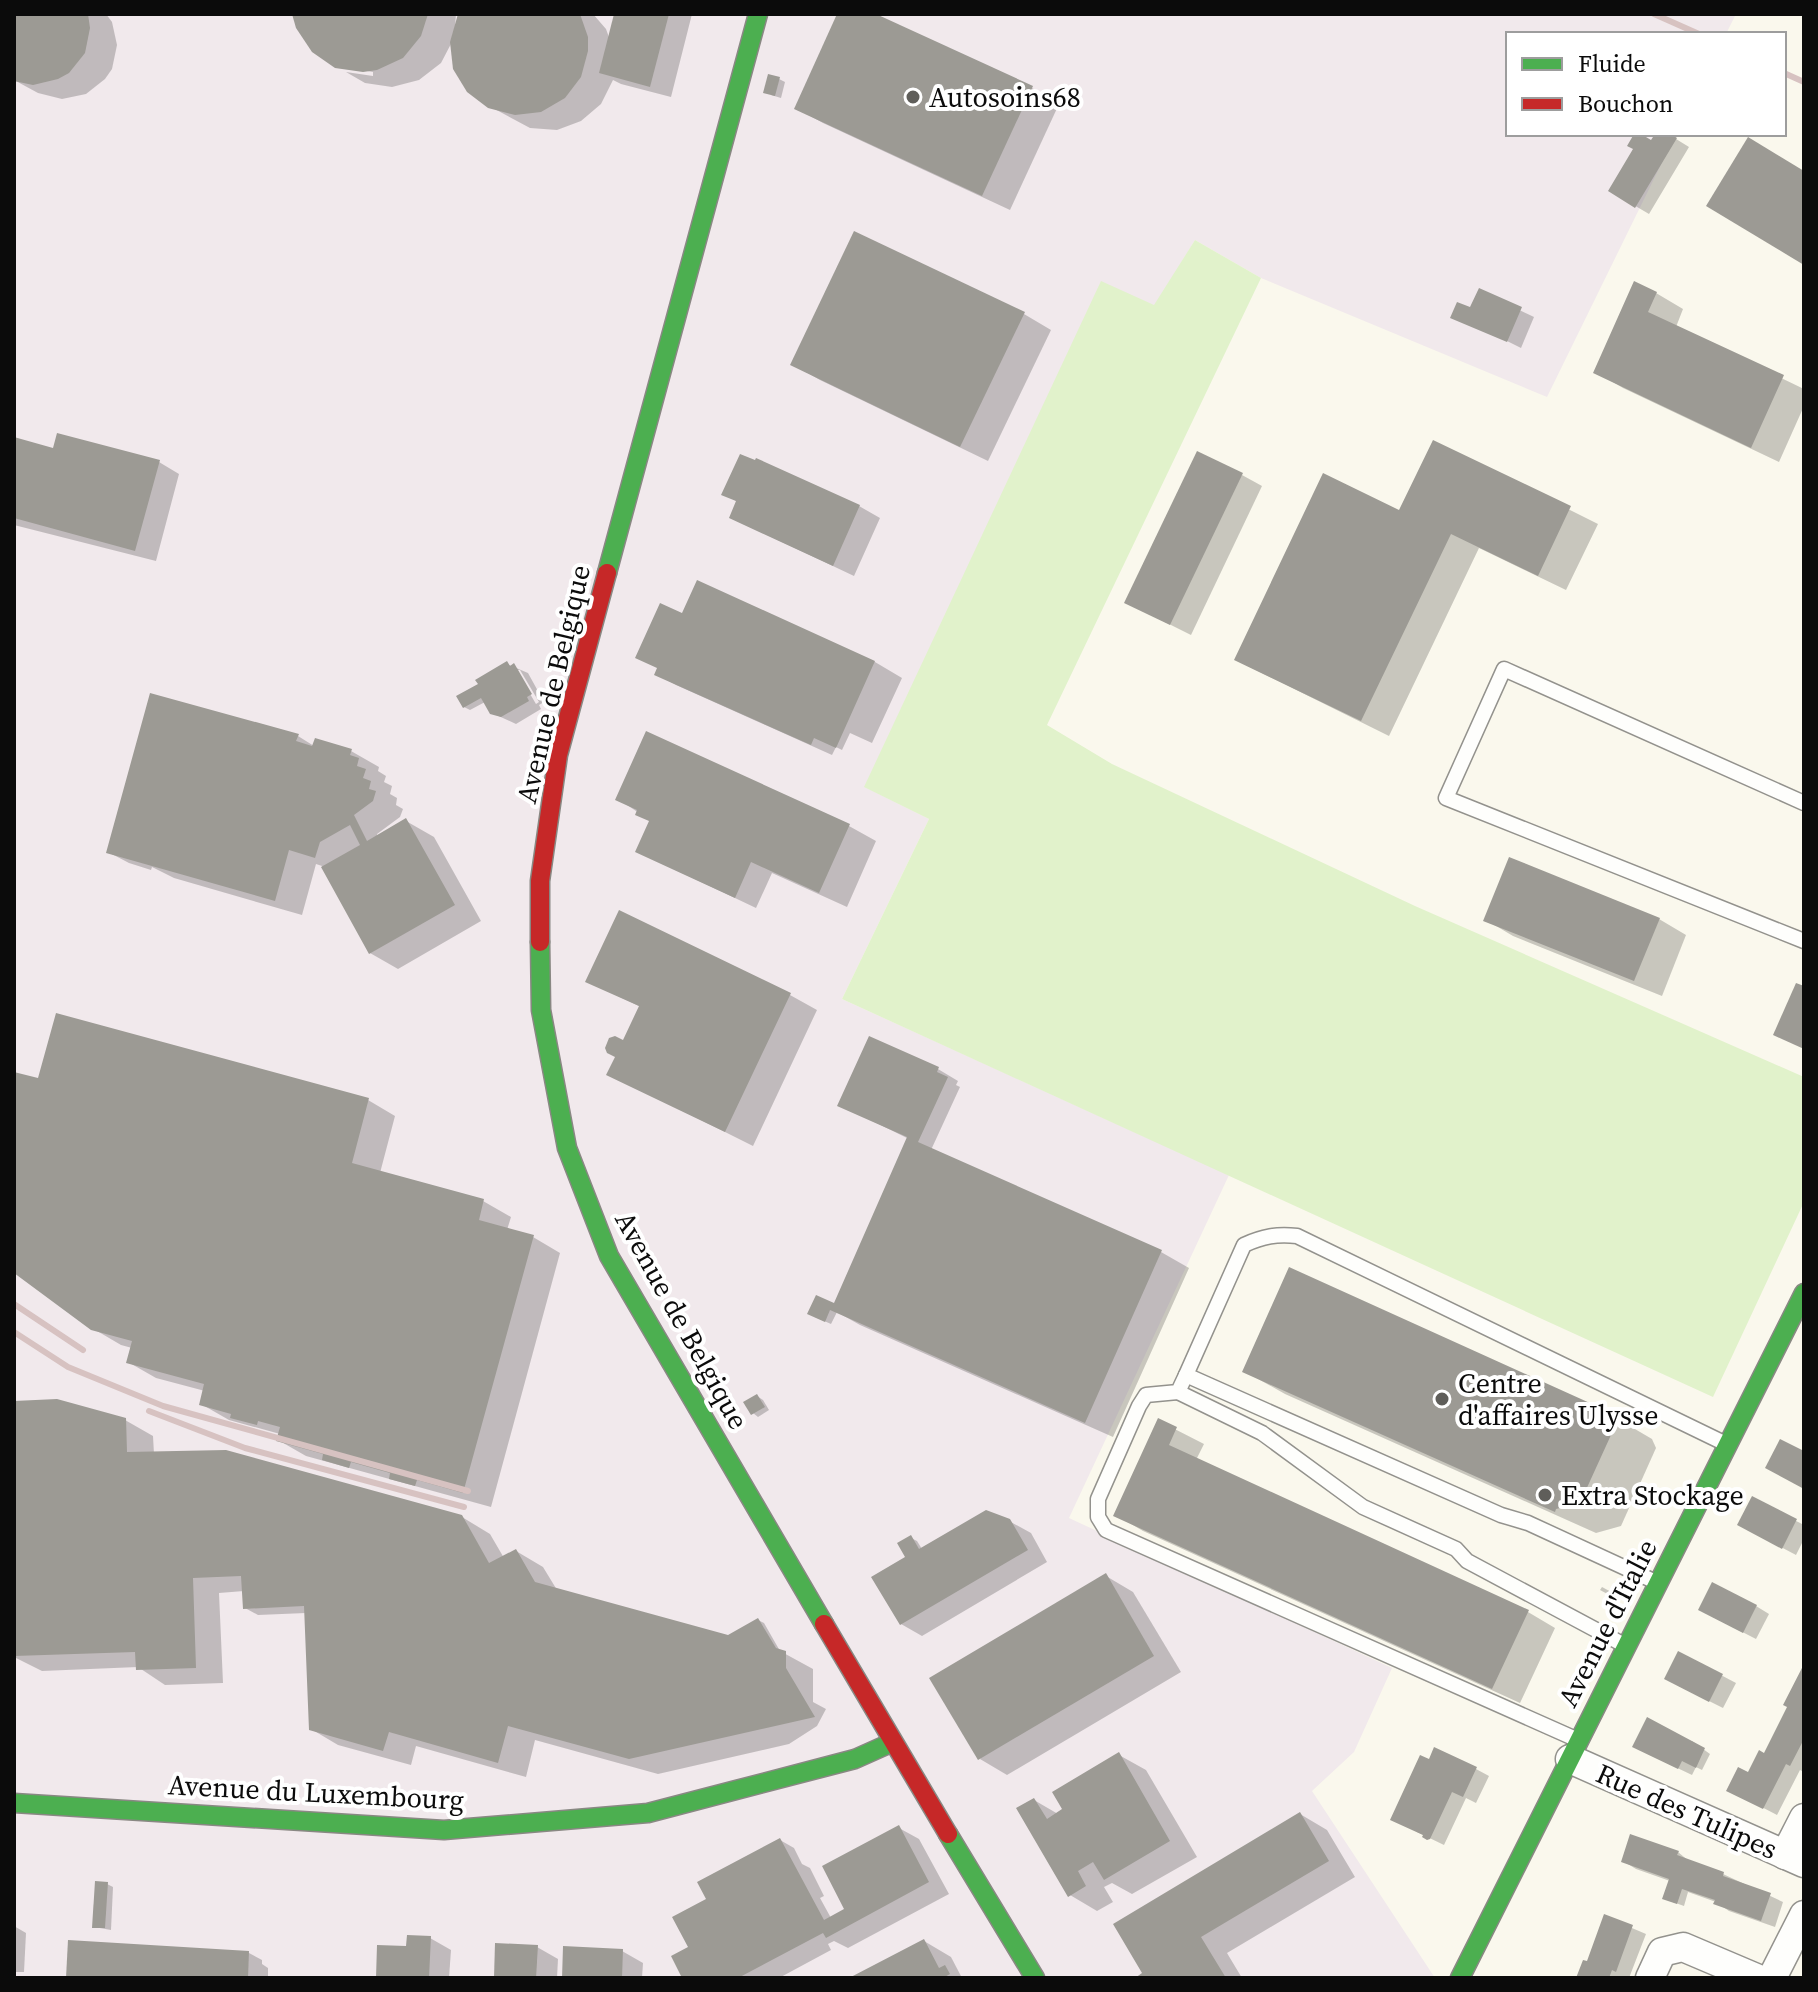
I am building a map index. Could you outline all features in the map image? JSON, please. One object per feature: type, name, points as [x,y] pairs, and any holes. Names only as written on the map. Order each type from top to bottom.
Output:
[{"type":"street","name":"Avenue de Belgique","points":[[758,14],[558,755],[540,881],[541,1010],[567,1148],[609,1256],[1035,1978]]},
{"type":"street","name":"Avenue d'Italie","points":[[1460,1978],[1804,1293]]},
{"type":"street","name":"Avenue du Luxembourg","points":[[14,1803],[444,1830],[648,1813],[855,1759],[893,1742]]},
{"type":"street","name":"Rue des Tulipes","points":[[1574,1750],[1795,1859]]},
{"type":"street","points":[[1795,1859],[1804,1818]]},
{"type":"street","points":[[1772,1978],[1804,1915]]},
{"type":"street","points":[[1650,1978],[1662,1952],[1683,1947],[1756,1978]]},
{"type":"lane","points":[[1804,803],[1504,669],[1446,798],[1804,941]]},
{"type":"lane","points":[[1178,1392],[1244,1245],[1278,1234],[1297,1236],[1728,1445]]},
{"type":"lane","points":[[1186,1375],[1501,1515],[1528,1523],[1658,1583]]},
{"type":"lane","points":[[1574,1750],[1106,1530],[1098,1517],[1098,1499],[1139,1406],[1146,1395],[1178,1392],[1262,1433],[1363,1507],[1456,1549],[1467,1561],[1626,1646]]},
{"type":"shaded area","points":[[14,14],[1736,14],[1727,32],[1506,32],[1506,136],[1675,136],[1547,397],[1261,278],[1195,240],[865,787],[929,819],[842,999],[1229,1175],[1069,1518],[1392,1668],[1354,1752],[1312,1791],[1435,1978],[14,1978]]},
{"type":"green space","points":[[1195,240],[1261,278],[1047,725],[1112,764],[1415,906],[1804,1077],[1804,1202],[1713,1397],[842,999],[929,819],[864,787],[1101,281],[1154,305]]},
{"type":"building","points":[[14,14],[88,14],[90,28],[85,53],[69,73],[58,79],[33,85],[14,81]]},
{"type":"building","points":[[292,14],[428,14],[421,36],[403,58],[377,70],[363,72],[335,68],[312,52],[296,28]]},
{"type":"building","points":[[458,14],[580,14],[588,37],[588,51],[581,77],[565,98],[541,112],[515,115],[488,108],[467,92],[453,69],[450,42]]},
{"type":"building","points":[[614,14],[669,14],[650,87],[599,73]]},
{"type":"building","name":"Autosoins68","points":[[837,14],[876,14],[1033,86],[982,196],[794,109]]},
{"type":"building","points":[[768,74],[780,77],[775,96],[763,93]]},
{"type":"building","points":[[1633,136],[1644,136],[1651,140],[1654,136],[1677,138],[1635,208],[1608,191],[1633,149],[1627,146]]},
{"type":"building","points":[[1748,137],[1804,171],[1804,265],[1706,206]]},
{"type":"building","points":[[854,231],[1025,312],[960,447],[790,365]]},
{"type":"building","points":[[1634,281],[1657,292],[1648,312],[1784,375],[1751,448],[1593,373]]},
{"type":"building","points":[[1479,288],[1522,307],[1507,342],[1450,318],[1457,302],[1470,307]]},
{"type":"building","points":[[57,433],[160,460],[135,551],[14,518],[14,437],[53,448]]},
{"type":"building","points":[[1433,440],[1571,506],[1538,576],[1451,534],[1361,721],[1234,660],[1323,473],[1399,510]]},
{"type":"building","points":[[1197,451],[1243,473],[1170,625],[1124,603]]},
{"type":"building","points":[[740,454],[756,458],[860,505],[833,566],[729,518],[736,501],[721,495]]},
{"type":"building","points":[[697,580],[875,661],[836,748],[814,738],[811,745],[654,675],[657,668],[635,658],[660,603],[682,613]]},
{"type":"building","points":[[507,661],[510,666],[514,663],[532,694],[527,697],[529,701],[501,717],[490,714],[481,698],[463,708],[456,696],[478,684],[475,680]]},
{"type":"building","points":[[150,693],[299,734],[296,741],[312,746],[315,738],[352,749],[350,755],[359,758],[357,766],[366,769],[363,778],[371,781],[369,789],[376,791],[373,801],[354,815],[367,841],[406,818],[455,905],[369,954],[321,867],[360,845],[350,825],[320,842],[315,858],[289,850],[275,901],[106,853]]},
{"type":"building","points":[[646,731],[850,824],[819,893],[751,862],[735,898],[635,852],[649,821],[635,815],[637,810],[615,800]]},
{"type":"building","points":[[1509,857],[1660,918],[1634,981],[1483,921]]},
{"type":"building","points":[[619,910],[791,993],[725,1132],[606,1075],[615,1057],[605,1048],[609,1038],[615,1036],[623,1040],[639,1006],[585,982]]},
{"type":"building","points":[[1796,983],[1804,986],[1804,1049],[1773,1035]]},
{"type":"building","points":[[56,1013],[369,1098],[352,1163],[484,1199],[479,1220],[534,1235],[463,1493],[417,1480],[415,1486],[389,1479],[390,1473],[351,1462],[349,1468],[322,1460],[323,1454],[276,1441],[280,1427],[230,1418],[231,1414],[199,1405],[204,1384],[126,1363],[132,1341],[91,1330],[14,1273],[14,1072],[38,1078]]},
{"type":"building","points":[[869,1036],[939,1067],[937,1072],[948,1077],[918,1142],[1162,1250],[1085,1423],[830,1310],[825,1322],[807,1314],[816,1295],[834,1303],[907,1137],[837,1106]]},
{"type":"building","name":"Centre d'affaires Ulysse","points":[[1289,1267],[1612,1413],[1616,1424],[1580,1503],[1556,1509],[1555,1512],[1242,1372]]},
{"type":"building","points":[[757,1394],[765,1407],[751,1415],[743,1402]]},
{"type":"building","points":[[57,1399],[126,1418],[127,1452],[226,1450],[462,1515],[489,1563],[516,1549],[535,1582],[728,1635],[758,1618],[776,1648],[786,1651],[786,1668],[815,1717],[629,1759],[508,1726],[498,1763],[389,1732],[383,1751],[309,1730],[304,1606],[243,1609],[241,1576],[193,1578],[196,1668],[136,1670],[135,1652],[14,1656],[14,1401]]},
{"type":"building","points":[[1158,1418],[1177,1427],[1169,1445],[1529,1610],[1492,1689],[1113,1516]]},
{"type":"building","points":[[1780,1439],[1804,1451],[1804,1489],[1765,1468]]},
{"type":"building","points":[[1752,1496],[1797,1519],[1782,1549],[1737,1525]]},
{"type":"building","points":[[986,1510],[1010,1519],[1028,1550],[900,1625],[871,1577],[905,1557],[897,1543],[911,1535],[919,1549]]},
{"type":"building","points":[[1106,1573],[1154,1656],[978,1760],[929,1678]]},
{"type":"building","points":[[1712,1582],[1757,1605],[1743,1633],[1698,1610]]},
{"type":"building","points":[[1678,1651],[1723,1674],[1709,1702],[1664,1679]]},
{"type":"building","points":[[1804,1664],[1804,1739],[1790,1766],[1786,1764],[1763,1809],[1726,1791],[1738,1767],[1748,1772],[1759,1750],[1764,1753]]},
{"type":"building","points":[[1647,1717],[1705,1748],[1696,1768],[1682,1761],[1678,1769],[1632,1747]]},
{"type":"building","points":[[1434,1747],[1477,1767],[1463,1797],[1452,1792],[1427,1840],[1423,1835],[1390,1820],[1420,1755],[1429,1759]]},
{"type":"building","points":[[1119,1752],[1170,1841],[1104,1880],[1093,1862],[1078,1871],[1086,1886],[1068,1897],[1016,1808],[1034,1798],[1047,1819],[1062,1809],[1052,1792]]},
{"type":"building","points":[[1300,1812],[1329,1861],[1201,1937],[1226,1978],[1135,1978],[1142,1973],[1113,1924]]},
{"type":"building","points":[[899,1825],[929,1882],[826,1938],[823,1933],[738,1978],[682,1978],[671,1956],[688,1947],[672,1917],[706,1899],[697,1882],[780,1838],[824,1920],[844,1909],[822,1866]]},
{"type":"building","points":[[1630,1834],[1679,1851],[1677,1855],[1771,1893],[1761,1921],[1682,1889],[1677,1904],[1662,1899],[1669,1879],[1621,1862]]},
{"type":"building","points":[[95,1881],[108,1882],[105,1928],[92,1928]]},
{"type":"building","points":[[1604,1914],[1633,1925],[1616,1972],[1612,1970],[1609,1978],[1576,1978],[1583,1960],[1587,1961]]},
{"type":"building","points":[[407,1935],[431,1936],[429,1978],[376,1978],[377,1945],[406,1946]]},
{"type":"building","points":[[924,1939],[939,1968],[945,1965],[950,1974],[943,1978],[849,1978]]},
{"type":"building","points":[[68,1940],[249,1951],[248,1978],[66,1978]]},
{"type":"building","points":[[495,1943],[538,1945],[536,1978],[494,1978]]},
{"type":"building","points":[[563,1946],[623,1949],[622,1978],[562,1978]]},
{"type":"railway","points":[[1654,14],[1694,32]]},
{"type":"railway","points":[[1786,74],[1804,82]]},
{"type":"railway","points":[[14,1304],[83,1350]]},
{"type":"railway","points":[[14,1332],[68,1367],[163,1406],[468,1491]]},
{"type":"railway","points":[[149,1411],[245,1448],[464,1507]]},
{"type":"traffic: fast","points":[[607,573],[758,14]]},
{"type":"traffic: fast","points":[[540,942],[541,1010],[567,1148],[609,1256],[824,1624]]},
{"type":"traffic: fast","points":[[1460,1978],[1804,1293]]},
{"type":"traffic: fast","points":[[14,1803],[444,1830],[648,1813],[855,1759],[893,1742]]},
{"type":"traffic: fast","points":[[948,1834],[1035,1978]]},
{"type":"traffic: jam","points":[[540,942],[540,881],[558,755],[607,573]]},
{"type":"traffic: jam","points":[[824,1624],[948,1834]]},
{"type":"place","name":"Autosoins68","points":[[913,97]]},
{"type":"place","name":"Centre d'affaires Ulysse","points":[[1442,1399]]},
{"type":"place","name":"Extra Stockage","points":[[1545,1495]]}]
